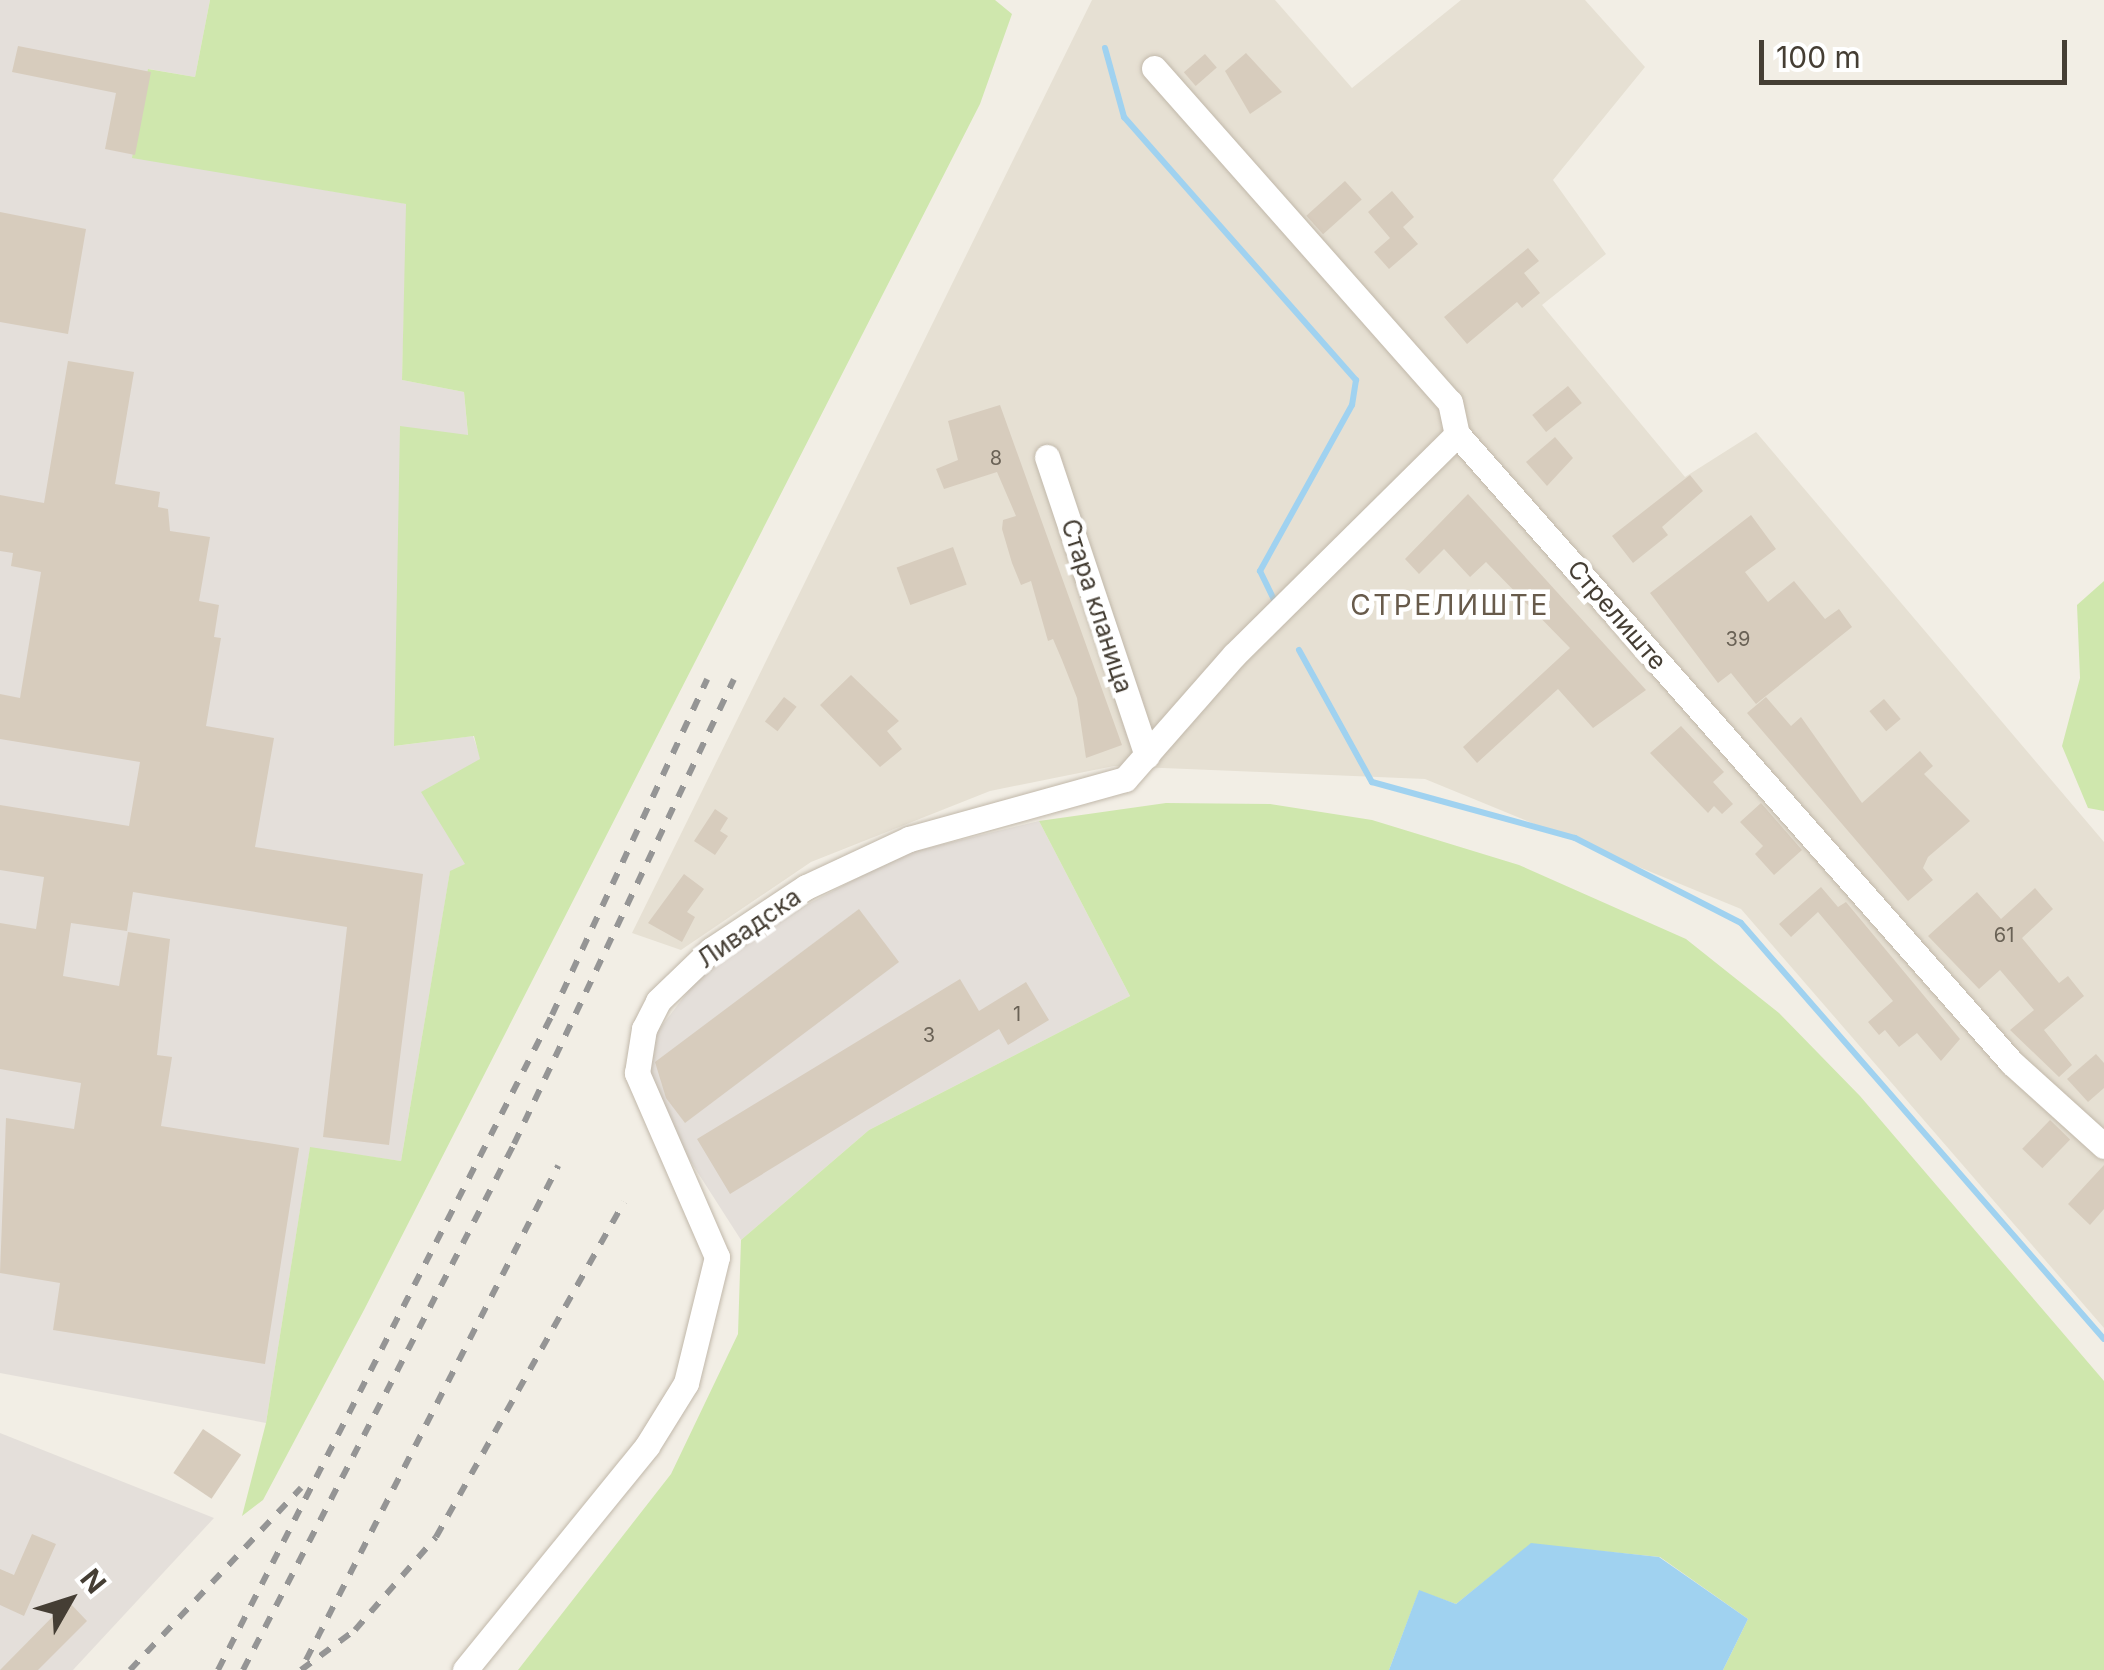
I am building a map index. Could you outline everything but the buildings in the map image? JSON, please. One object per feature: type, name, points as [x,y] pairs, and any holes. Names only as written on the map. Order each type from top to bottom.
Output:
[{"type":"street","name":"Стрелиште","points":[[1154,68],[1450,402],[1457,434],[2012,1063],[2104,1146]]},
{"type":"street","name":"Ливадска","points":[[465,1670],[647,1446],[686,1383],[717,1256],[637,1073],[644,1029],[658,1001],[711,950],[806,887],[909,839],[1126,779],[1234,655],[1457,434]]},
{"type":"street","name":"Стара кланица","points":[[1047,456],[1147,756]]},
{"type":"shaded area","points":[[0,0],[210,0],[195,77],[149,69],[133,157],[407,204],[402,380],[464,392],[468,436],[401,427],[395,746],[473,736],[481,759],[465,865],[450,872],[401,1161],[310,1148],[266,1423],[0,1373]]},
{"type":"shaded area","points":[[1092,0],[1275,0],[1352,88],[1461,0],[1585,0],[1645,67],[1553,180],[1606,254],[1542,305],[1685,477],[1756,432],[2104,842],[2104,1328],[1741,909],[1425,779],[1114,766],[990,791],[811,862],[681,950],[632,933]]},
{"type":"shaded area","points":[[1039,821],[1130,996],[869,1130],[741,1240],[648,1095],[654,1036],[719,951],[903,854]]},
{"type":"shaded area","points":[[0,1433],[214,1518],[73,1670],[0,1670]]},
{"type":"green space","points":[[210,0],[995,0],[1012,14],[980,104],[364,1310],[263,1500],[242,1516],[266,1423],[310,1147],[401,1161],[450,871],[465,864],[421,792],[480,759],[474,736],[394,746],[400,426],[468,435],[464,392],[402,380],[406,204],[132,158],[148,69],[195,77]]},
{"type":"green space","points":[[2104,581],[2104,811],[2088,808],[2062,746],[2080,678],[2077,605]]},
{"type":"green space","points":[[1166,803],[1270,804],[1372,820],[1519,865],[1686,939],[1779,1013],[1860,1096],[2104,1381],[2104,1670],[1723,1670],[1748,1619],[1660,1557],[1531,1544],[1456,1604],[1419,1591],[1389,1670],[518,1670],[671,1474],[738,1334],[741,1240],[869,1130],[1130,996],[1039,821]]},
{"type":"water","points":[[1531,1543],[1659,1557],[1748,1619],[1723,1670],[1389,1670],[1419,1590],[1456,1604]]},
{"type":"waterway","points":[[1105,48],[1124,117],[1356,380],[1352,405],[1260,571],[1274,600]]},
{"type":"waterway","points":[[1299,650],[1372,782],[1575,838],[1741,923],[2104,1339]]},
{"type":"railway","points":[[218,1670],[552,1015],[707,679]]},
{"type":"railway","points":[[243,1670],[514,1144],[734,679]]},
{"type":"railway","points":[[306,1660],[558,1166]]},
{"type":"railway","points":[[301,1670],[355,1630],[436,1537],[624,1202]]},
{"type":"railway","points":[[130,1670],[301,1488]]},
{"type":"district","name":"СТРЕЛИШТЕ","points":[[1450,605]]}]
